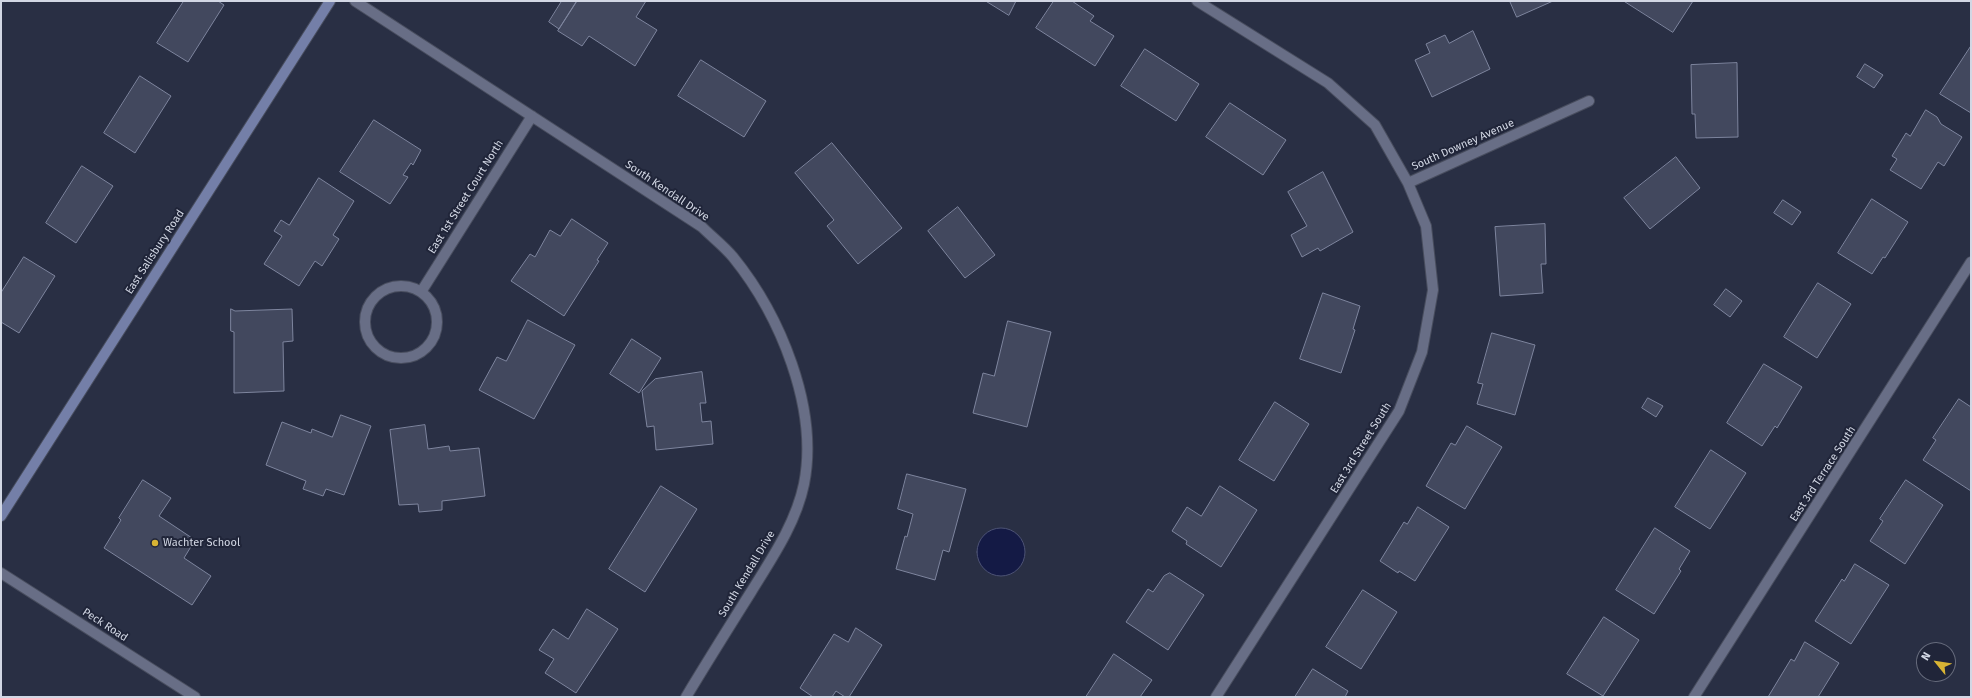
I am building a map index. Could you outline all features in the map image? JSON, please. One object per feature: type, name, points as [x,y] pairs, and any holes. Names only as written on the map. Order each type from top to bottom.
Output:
[{"type":"street","name":"East Salisbury Road","points":[[1,516],[330,1]]},
{"type":"street","name":"South Kendall Drive","points":[[355,1],[702,228],[732,256],[750,280],[790,357],[803,403],[808,449],[804,484],[789,527],[776,553],[686,697]]},
{"type":"street","name":"South Downey Avenue","points":[[1198,1],[1328,83],[1375,126],[1408,183],[1589,101]]},
{"type":"street","name":"East 1st Street Court North","points":[[421,292],[532,116]]},
{"type":"street","name":"East 3rd Street South","points":[[1216,697],[1399,412],[1422,352],[1433,290],[1426,226],[1408,183]]},
{"type":"street","name":"East 3rd Terrace South","points":[[1694,697],[1971,262]]},
{"type":"street","points":[[406,286],[421,292],[432,303],[436,313],[437,319],[435,335],[426,348],[412,356],[396,357],[381,352],[370,340],[365,324],[367,309],[376,295],[390,287],[406,286]]},
{"type":"street","name":"Peck Road","points":[[1,573],[195,697]]},
{"type":"shaded area","points":[[1001,528],[1010,530],[1018,535],[1023,543],[1025,552],[1023,561],[1018,569],[1010,574],[1001,576],[992,574],[984,569],[979,561],[977,552],[979,543],[984,535],[992,530]]},
{"type":"building","points":[[184,1],[218,1],[224,5],[188,62],[157,43]]},
{"type":"building","points":[[562,1],[577,1],[559,29],[549,22]]},
{"type":"building","points":[[577,1],[646,1],[636,17],[657,30],[635,66],[589,36],[582,46],[558,31]]},
{"type":"building","points":[[986,1],[1016,1],[1009,15]]},
{"type":"building","points":[[1054,1],[1072,1],[1094,16],[1090,21],[1114,36],[1095,66],[1036,28]]},
{"type":"building","points":[[1510,1],[1553,1],[1517,17]]},
{"type":"building","points":[[1624,1],[1693,1],[1673,32]]},
{"type":"building","points":[[1473,31],[1490,69],[1432,97],[1415,60],[1430,53],[1426,44],[1445,35],[1449,43]]},
{"type":"building","points":[[1971,46],[1971,113],[1940,94]]},
{"type":"building","points":[[1145,49],[1199,84],[1176,121],[1121,86]]},
{"type":"building","points":[[701,60],[766,101],[744,137],[678,96]]},
{"type":"building","points":[[1737,63],[1738,137],[1696,138],[1695,114],[1692,114],[1691,65]]},
{"type":"building","points":[[1865,64],[1883,75],[1874,88],[1857,77]]},
{"type":"building","points":[[140,76],[171,96],[135,153],[104,133]]},
{"type":"building","points":[[1230,103],[1286,140],[1263,175],[1206,137]]},
{"type":"building","points":[[1926,110],[1937,117],[1941,124],[1962,137],[1944,166],[1938,162],[1921,189],[1890,170],[1897,159],[1892,156],[1906,133],[1910,136]]},
{"type":"building","points":[[374,120],[421,150],[413,165],[411,163],[403,175],[408,177],[390,204],[340,172]]},
{"type":"building","points":[[832,143],[902,228],[858,264],[827,226],[834,220],[795,173]]},
{"type":"building","points":[[1676,157],[1700,188],[1650,229],[1624,198]]},
{"type":"building","points":[[82,166],[113,186],[76,243],[46,223]]},
{"type":"building","points":[[1323,172],[1353,232],[1320,251],[1318,248],[1302,257],[1291,235],[1307,226],[1288,192]]},
{"type":"building","points":[[319,178],[354,201],[333,235],[339,239],[322,266],[315,261],[299,286],[264,264],[282,236],[274,231],[281,220],[289,225]]},
{"type":"building","points":[[1872,199],[1908,222],[1885,258],[1883,257],[1872,274],[1838,253]]},
{"type":"building","points":[[1783,200],[1801,212],[1792,225],[1774,213]]},
{"type":"building","points":[[958,207],[995,255],[965,278],[928,231]]},
{"type":"building","points":[[572,219],[608,243],[597,260],[599,261],[564,316],[511,281],[530,254],[535,257],[550,230],[560,236]]},
{"type":"building","points":[[1545,224],[1546,264],[1541,264],[1543,293],[1500,296],[1495,227]]},
{"type":"building","points":[[24,257],[55,276],[19,333],[1,322],[1,293]]},
{"type":"building","points":[[1818,283],[1851,304],[1817,358],[1784,337]]},
{"type":"building","points":[[1726,289],[1742,301],[1730,317],[1714,305]]},
{"type":"building","points":[[1323,293],[1360,306],[1353,329],[1355,330],[1341,373],[1300,359]]},
{"type":"building","points":[[231,309],[235,311],[292,309],[293,341],[283,342],[284,391],[234,393],[234,332],[231,331]]},
{"type":"building","points":[[528,320],[575,345],[534,419],[479,390],[497,357],[506,361]]},
{"type":"building","points":[[1008,321],[1051,332],[1027,427],[973,413],[983,373],[994,376]]},
{"type":"building","points":[[1492,333],[1535,345],[1515,415],[1477,404],[1483,384],[1478,383]]},
{"type":"building","points":[[632,339],[661,358],[639,393],[610,374]]},
{"type":"building","points":[[1764,364],[1802,387],[1777,428],[1775,426],[1762,446],[1727,423]]},
{"type":"building","points":[[702,372],[706,403],[700,403],[702,422],[711,421],[713,444],[656,450],[654,426],[647,427],[642,391],[655,379]]},
{"type":"building","points":[[1648,398],[1663,406],[1656,417],[1642,408]]},
{"type":"building","points":[[1959,399],[1971,407],[1971,491],[1923,460],[1936,440],[1933,438]]},
{"type":"building","points":[[1275,402],[1309,424],[1274,481],[1239,460]]},
{"type":"building","points":[[341,415],[371,426],[344,495],[326,489],[323,496],[303,489],[306,481],[266,465],[282,422],[311,433],[312,429],[332,437]]},
{"type":"building","points":[[425,425],[428,449],[449,446],[450,451],[479,448],[485,496],[442,501],[442,510],[419,512],[418,504],[399,505],[390,430]]},
{"type":"building","points":[[1467,426],[1502,447],[1465,509],[1426,486],[1451,443],[1455,445]]},
{"type":"building","points":[[1711,450],[1746,473],[1710,529],[1675,507]]},
{"type":"building","points":[[907,474],[966,489],[949,552],[943,550],[935,580],[896,569],[913,514],[898,509]]},
{"type":"building","points":[[143,480],[171,498],[159,516],[195,540],[184,558],[211,576],[192,605],[104,548],[121,520],[119,518]]},
{"type":"building","points":[[1906,480],[1943,505],[1905,564],[1870,541],[1883,521],[1880,519]]},
{"type":"building","points":[[661,486],[697,509],[645,592],[609,569]]},
{"type":"building","points":[[1220,486],[1257,510],[1221,567],[1186,544],[1187,541],[1172,531],[1187,507],[1201,516]]},
{"type":"building","points":[[1418,507],[1449,527],[1415,581],[1399,571],[1398,573],[1380,561],[1404,522],[1407,524]]},
{"type":"building","points":[[1655,528],[1690,551],[1679,569],[1681,571],[1654,614],[1616,590]]},
{"type":"building","points":[[1855,564],[1889,585],[1851,644],[1815,621],[1842,579],[1844,581]]},
{"type":"building","points":[[1170,573],[1204,595],[1168,650],[1126,622],[1148,589],[1153,592],[1164,576]]},
{"type":"building","points":[[1363,590],[1397,612],[1361,669],[1326,647]]},
{"type":"building","points":[[587,609],[618,629],[576,693],[545,673],[554,659],[539,650],[553,629],[568,639]]},
{"type":"building","points":[[1604,617],[1639,640],[1603,696],[1567,674]]},
{"type":"building","points":[[856,628],[882,645],[849,697],[845,697],[836,691],[832,697],[813,697],[800,688],[834,634],[848,642]]},
{"type":"building","points":[[1805,642],[1839,663],[1818,697],[1768,697],[1791,659],[1794,661]]},
{"type":"building","points":[[1114,654],[1152,680],[1140,697],[1086,697]]},
{"type":"building","points":[[1313,669],[1348,691],[1345,697],[1295,697]]},
{"type":"place","name":"Wachter School","points":[[155,543]]}]
